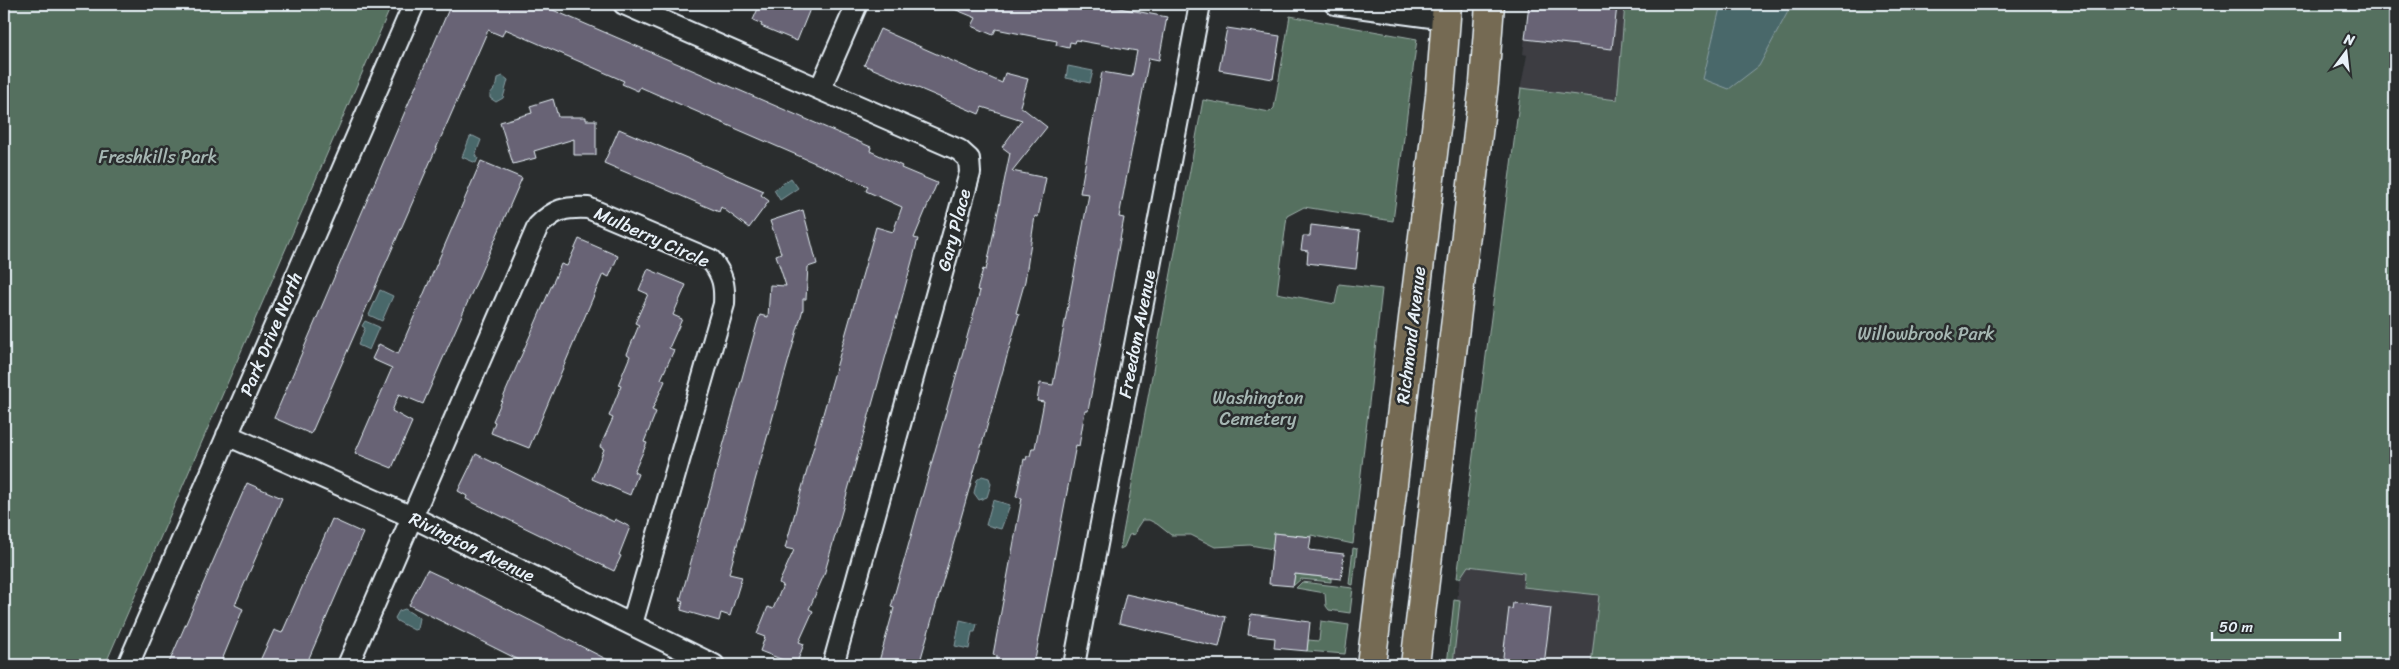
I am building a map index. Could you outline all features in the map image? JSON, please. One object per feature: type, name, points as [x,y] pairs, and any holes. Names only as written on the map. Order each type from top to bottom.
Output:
[{"type":"main road","points":[[1415,665],[1483,92],[1490,4]]},
{"type":"main road","name":"Richmond Avenue","points":[[1371,665],[1440,96],[1446,11]]},
{"type":"street","name":"Park Drive North","points":[[128,665],[414,4]]},
{"type":"street","points":[[820,89],[857,4]]},
{"type":"street","name":"Freedom Avenue","points":[[1074,665],[1200,4]]},
{"type":"street","points":[[1335,4],[1446,11]]},
{"type":"street","name":"Gary Place","points":[[631,5],[959,150],[969,159],[970,173],[833,665]]},
{"type":"street","name":"Mulberry Circle","points":[[348,665],[538,226],[549,214],[568,207],[588,208],[711,260],[720,272],[725,286],[724,304],[632,624]]},
{"type":"street","name":"Rivington Avenue","points":[[227,435],[412,517],[714,665]]},
{"type":"shaded area","points":[[1529,4],[1625,4],[1617,103],[1520,91],[1527,55],[1523,54]]},
{"type":"shaded area","points":[[1467,566],[1525,573],[1523,587],[1599,595],[1591,665],[1447,665],[1454,600],[1457,600],[1460,578]]},
{"type":"green space","name":"Freshkills Park","points":[[4,4],[392,4],[105,665],[4,665]]},
{"type":"green space","name":"Willowbrook Park","points":[[1625,4],[2395,4],[2395,665],[1591,665],[1599,595],[1523,587],[1524,573],[1468,566],[1460,578],[1457,578],[1521,88],[1617,100]]},
{"type":"green space","name":"Washington Cemetery","points":[[1290,16],[1417,39],[1393,221],[1304,207],[1287,216],[1277,293],[1335,304],[1339,284],[1382,289],[1353,544],[1311,535],[1311,537],[1275,533],[1273,549],[1250,545],[1215,547],[1191,535],[1171,535],[1157,524],[1149,520],[1142,520],[1135,534],[1129,535],[1124,547],[1120,549],[1203,100],[1270,112],[1274,108]]},
{"type":"green space","points":[[1353,548],[1357,549],[1353,585],[1349,584]]},
{"type":"green space","points":[[1295,574],[1331,578],[1331,582],[1301,579],[1293,586]]},
{"type":"green space","points":[[1302,582],[1353,588],[1350,613],[1329,610],[1326,606],[1325,593],[1296,588]]},
{"type":"green space","points":[[1454,600],[1460,601],[1453,664],[1447,665]]},
{"type":"green space","points":[[1321,621],[1349,625],[1345,654],[1307,651],[1308,640],[1319,641]]},
{"type":"water","points":[[1721,4],[1792,4],[1759,66],[1729,89],[1703,79]]},
{"type":"water","points":[[1068,66],[1093,71],[1090,83],[1066,78]]},
{"type":"water","points":[[503,76],[508,80],[503,98],[496,102],[490,98],[490,94],[497,85],[498,78]]},
{"type":"water","points":[[473,136],[481,140],[475,156],[478,158],[476,163],[462,157],[470,137]]},
{"type":"water","points":[[791,178],[798,188],[780,200],[774,190]]},
{"type":"water","points":[[380,290],[393,296],[382,321],[369,315]]},
{"type":"water","points":[[365,321],[379,327],[369,350],[358,345],[365,328],[362,326]]},
{"type":"water","points":[[982,476],[989,478],[991,484],[987,497],[979,500],[974,493],[977,480]]},
{"type":"water","points":[[993,500],[1010,505],[1001,529],[986,525]]},
{"type":"water","points":[[405,609],[419,618],[417,629],[414,630],[395,618],[399,611]]},
{"type":"water","points":[[960,620],[977,624],[975,632],[972,632],[969,649],[955,646]]},
{"type":"building","points":[[451,4],[539,4],[871,147],[870,151],[902,166],[901,168],[937,183],[914,238],[918,239],[901,302],[824,575],[809,609],[813,611],[799,642],[804,644],[796,665],[760,651],[765,637],[757,634],[768,607],[773,609],[783,585],[779,583],[794,550],[785,548],[876,227],[893,232],[902,207],[866,191],[868,186],[640,87],[638,91],[622,84],[624,81],[505,29],[502,36],[488,30],[311,434],[274,418]]},
{"type":"building","points":[[760,4],[812,4],[797,41],[761,26],[762,24],[753,20]]},
{"type":"building","points":[[942,4],[1081,4],[1097,7],[1098,4],[1167,17],[1159,60],[1149,58],[1119,217],[1124,218],[1088,411],[1085,411],[1079,446],[1076,445],[1034,665],[996,665],[997,656],[993,655],[1022,498],[1016,497],[1024,459],[1026,460],[1027,456],[1030,456],[1032,448],[1035,448],[1044,402],[1037,401],[1040,383],[1053,385],[1089,194],[1080,193],[1102,72],[1132,77],[1137,51],[1076,40],[1075,43],[1070,42],[1069,48],[1056,45],[1057,41],[996,29],[993,35],[972,26],[976,18]]},
{"type":"building","points":[[1529,4],[1617,6],[1612,49],[1525,39]]},
{"type":"building","points":[[1227,28],[1280,36],[1273,79],[1219,70]]},
{"type":"building","points":[[880,29],[1002,83],[1005,73],[1028,79],[1020,106],[1047,127],[1012,171],[1046,178],[1038,217],[1035,216],[1025,281],[1016,313],[1019,314],[919,665],[878,665],[894,608],[891,607],[980,291],[977,290],[983,269],[986,270],[1010,153],[1002,147],[1022,120],[982,107],[979,114],[864,65]]},
{"type":"building","points":[[553,99],[558,117],[586,117],[586,120],[596,120],[596,155],[574,155],[574,139],[534,151],[536,158],[513,164],[500,122],[532,113],[530,106]]},
{"type":"building","points":[[619,129],[764,191],[761,195],[769,201],[749,228],[721,207],[719,212],[604,163]]},
{"type":"building","points":[[481,161],[522,178],[423,404],[399,394],[392,411],[412,422],[392,468],[355,453],[392,368],[372,359],[379,344],[398,354]]},
{"type":"building","points":[[803,210],[817,264],[808,267],[806,299],[803,299],[803,309],[729,574],[742,577],[730,616],[721,613],[719,621],[681,610],[683,601],[680,601],[757,324],[760,315],[768,317],[770,285],[786,286],[776,255],[781,253],[770,221]]},
{"type":"building","points":[[1311,225],[1360,231],[1356,269],[1307,263],[1308,251],[1301,250],[1303,236],[1310,236]]},
{"type":"building","points":[[579,239],[618,256],[609,277],[603,274],[529,448],[491,433],[495,422],[493,421],[561,264],[567,266]]},
{"type":"building","points":[[648,269],[686,285],[673,315],[682,319],[669,348],[674,350],[661,379],[665,381],[652,410],[656,412],[644,442],[647,443],[634,472],[638,474],[630,495],[592,479],[604,449],[600,447],[613,418],[609,416],[621,386],[618,385],[630,356],[627,354],[639,325],[635,323],[648,294],[639,290]]},
{"type":"building","points":[[476,454],[614,522],[615,519],[630,527],[614,571],[466,499],[467,496],[458,491]]},
{"type":"building","points":[[247,483],[282,498],[235,605],[243,609],[220,665],[168,665]]},
{"type":"building","points":[[332,519],[363,533],[306,665],[258,665],[274,630],[282,633]]},
{"type":"building","points":[[1274,533],[1311,537],[1309,550],[1344,554],[1341,579],[1295,574],[1293,586],[1269,584]]},
{"type":"building","points":[[427,570],[618,665],[529,665],[409,605]]},
{"type":"building","points":[[1126,594],[1226,617],[1219,647],[1119,623]]},
{"type":"building","points":[[1513,603],[1551,608],[1544,665],[1502,665],[1509,608],[1512,609]]},
{"type":"building","points":[[1251,614],[1310,622],[1307,651],[1274,648],[1275,638],[1248,635]]}]
